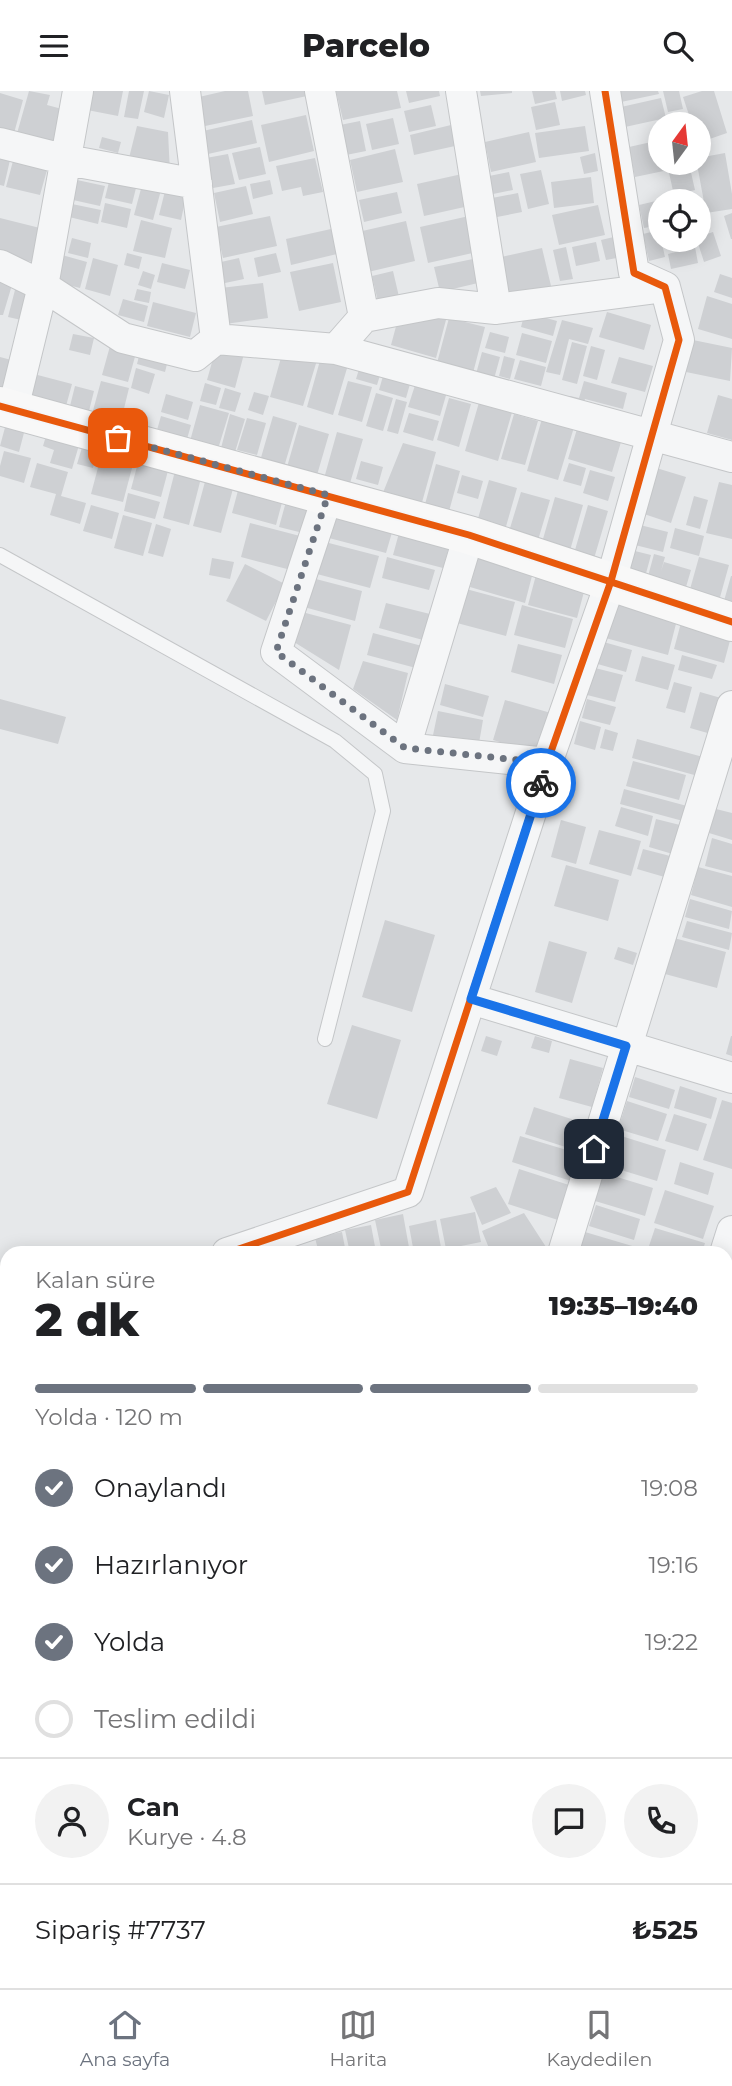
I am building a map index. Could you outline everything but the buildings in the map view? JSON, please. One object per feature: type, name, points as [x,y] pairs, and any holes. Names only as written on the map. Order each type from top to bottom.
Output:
[{"type":"street","points":[[78,91],[43,286],[6,408],[469,535],[732,622]]},
{"type":"street","points":[[185,91],[216,339]]},
{"type":"street","points":[[320,91],[364,317]]},
{"type":"street","points":[[461,91],[496,309]]},
{"type":"street","points":[[605,91],[634,273],[665,287]]},
{"type":"street","points":[[0,143],[67,160],[197,184]]},
{"type":"street","points":[[0,265],[43,286],[123,338],[195,356],[216,339],[336,349],[732,457]]},
{"type":"street","points":[[336,349],[364,317],[438,303],[496,309],[665,287]]},
{"type":"street","points":[[249,1246],[408,1192],[547,763],[611,582],[679,340],[665,287]]},
{"type":"street","points":[[328,495],[276,652],[405,748],[547,763]]},
{"type":"street","points":[[405,748],[469,535]]},
{"type":"street","points":[[565,1246],[732,706]]},
{"type":"street","points":[[471,999],[732,1078]]},
{"type":"lane","points":[[0,555],[335,741],[375,774],[383,811],[325,1039]]},
{"type":"cycle path","points":[[248,1246],[408,1192],[547,763],[611,581],[679,340],[665,287],[634,273],[605,91]]},
{"type":"cycle path","points":[[0,406],[469,535],[732,622]]},
{"type":"way so far","points":[[118,438],[328,495],[276,652],[405,748],[547,763],[541,783]]},
{"type":"route","points":[[541,783],[471,999],[626,1046],[594,1149]]}]
